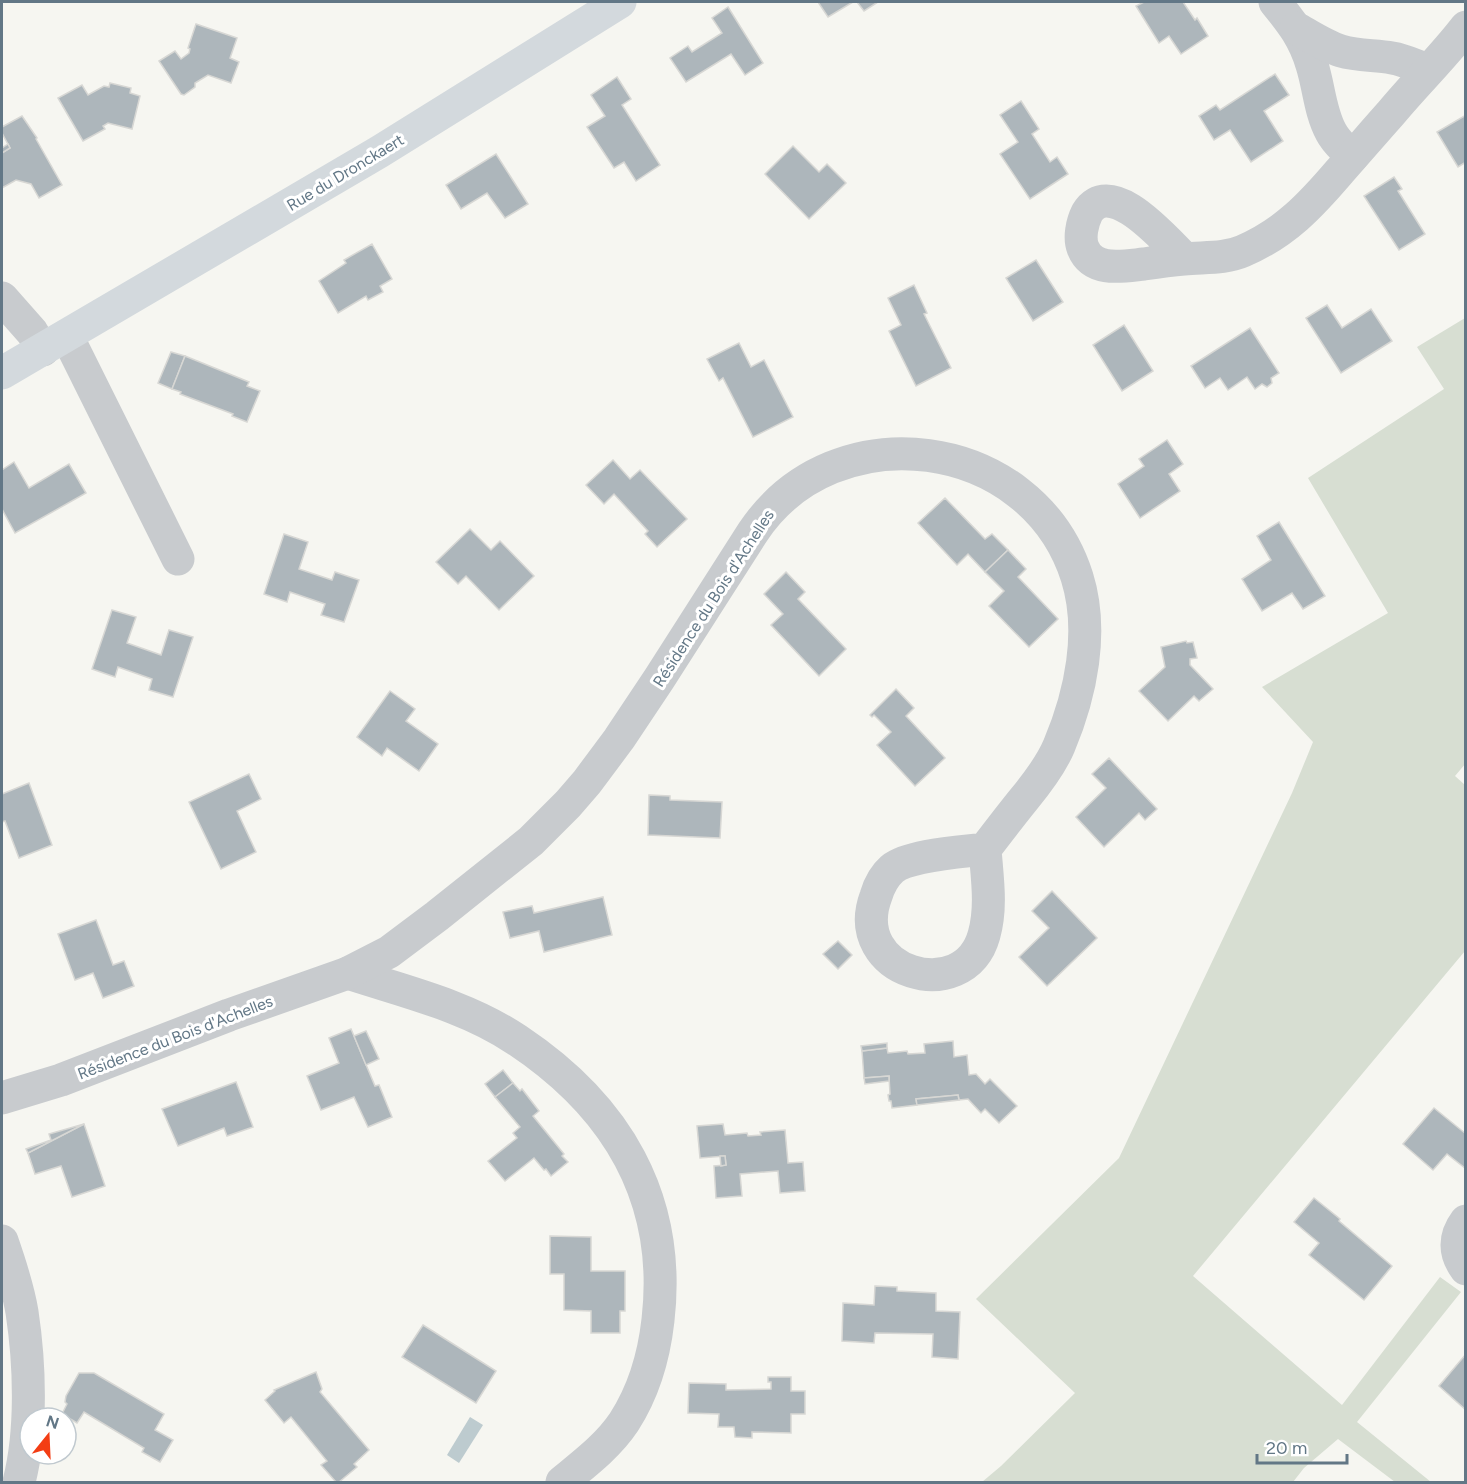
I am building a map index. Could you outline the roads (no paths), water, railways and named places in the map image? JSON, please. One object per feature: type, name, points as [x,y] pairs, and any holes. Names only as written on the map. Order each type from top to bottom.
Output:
[{"type":"main road","name":"Rue du Dronckaert","points":[[2,373],[379,152],[620,2]]},
{"type":"street","points":[[1275,2],[1296,28],[1306,49],[1331,132],[1352,157]]},
{"type":"street","points":[[1185,259],[1220,257],[1241,252],[1279,232],[1310,206],[1466,27]]},
{"type":"street","points":[[1296,28],[1340,51],[1356,55],[1391,57],[1428,70]]},
{"type":"street","points":[[2,298],[28,327],[55,343],[178,559]]},
{"type":"street","name":"Résidence du Bois d'Achelles","points":[[2,1098],[61,1080],[229,1015],[348,974],[389,951],[437,916],[513,856],[560,813],[587,782],[666,669],[768,511],[795,487],[810,478],[860,458],[899,453],[934,456],[956,460],[989,474],[1021,495],[1043,517],[1060,540],[1076,575],[1083,605],[1084,653],[1065,732],[1051,763],[985,849]]},
{"type":"street","points":[[348,974],[454,1008],[496,1027],[534,1051],[567,1078],[598,1112],[622,1143],[642,1184],[654,1222],[660,1264],[659,1308],[649,1369],[643,1387],[623,1424],[592,1457],[562,1482]]},
{"type":"street","points":[[1466,1221],[1457,1235],[1456,1246],[1458,1257],[1466,1269]]},
{"type":"street","points":[[2,1241],[22,1310],[26,1344],[28,1421],[19,1482]]}]
